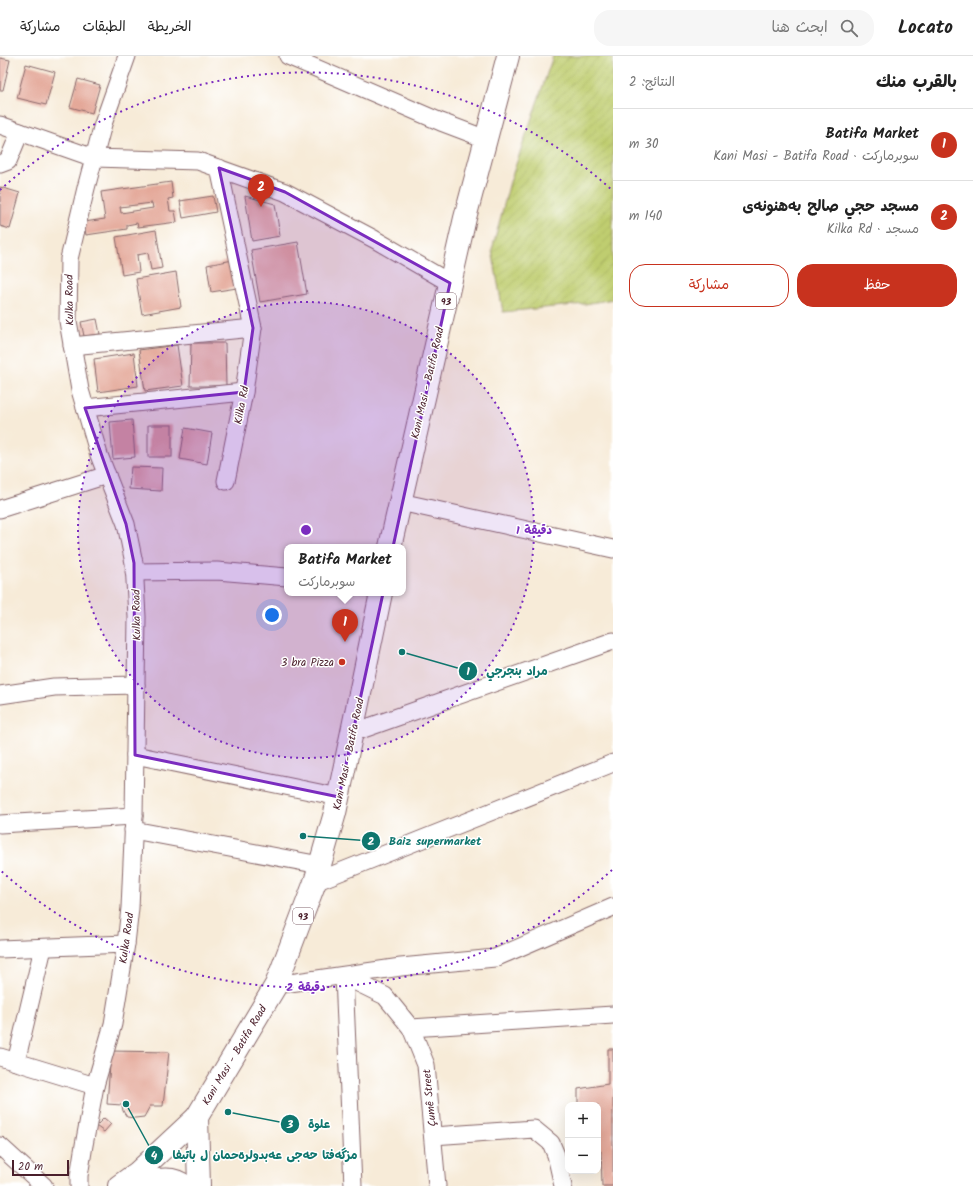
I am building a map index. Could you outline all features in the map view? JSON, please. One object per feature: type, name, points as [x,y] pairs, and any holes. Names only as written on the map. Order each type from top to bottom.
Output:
[{"type":"main road","name":"Kani Masi - Batifa Road","points":[[391,544],[450,283],[508,56]]},
{"type":"main road","name":"Kani Masi - Batifa Road","points":[[119,1186],[137,1173],[197,1117],[276,985],[318,873],[335,813],[380,596]]},
{"type":"main road","points":[[197,1117],[199,1186]]},
{"type":"main road","points":[[135,1186],[168,1179],[183,1184],[184,1186]]},
{"type":"street","name":"Kulka Road","points":[[79,1186],[79,1176],[84,1145],[96,1086],[113,1024],[126,944],[130,908],[135,755],[136,617],[134,563],[126,524],[99,455],[80,390],[68,321],[69,259],[103,124],[127,56]]},
{"type":"street","points":[[288,56],[441,122],[486,139]]},
{"type":"street","points":[[0,125],[94,158],[198,161],[219,168],[285,192],[374,239],[450,283]]},
{"type":"street","points":[[0,164],[8,161],[20,132]]},
{"type":"street","points":[[72,346],[253,328],[219,168]]},
{"type":"street","name":"Kilka Rd","points":[[226,481],[244,392],[253,328]]},
{"type":"street","points":[[85,408],[244,392]]},
{"type":"street","points":[[0,510],[107,475]]},
{"type":"street","points":[[400,502],[613,549]]},
{"type":"street","points":[[134,572],[217,571],[284,577]]},
{"type":"street","points":[[352,733],[613,641]]},
{"type":"street","points":[[0,695],[54,687],[136,685]]},
{"type":"street","points":[[135,755],[339,797]]},
{"type":"street","points":[[0,824],[133,823],[318,873],[613,763]]},
{"type":"street","points":[[276,985],[401,967],[495,958],[613,907]]},
{"type":"street","points":[[0,949],[126,944]]},
{"type":"street","points":[[43,948],[8,1060],[96,1086]]},
{"type":"street","points":[[344,976],[353,1186]]},
{"type":"street","name":"Çumê Street","points":[[344,976],[385,996],[411,1028],[426,1065],[437,1186]]},
{"type":"street","points":[[411,1028],[613,1015]]},
{"type":"street","points":[[433,1136],[534,1129],[551,1143],[556,1155],[563,1186]]},
{"type":"street","points":[[0,1146],[44,1186]]},
{"type":"highlighted area","points":[[219,168],[285,192],[450,283],[339,797],[135,755],[134,563],[126,524],[85,408],[244,392],[253,328]]},
{"type":"green space","points":[[553,56],[613,56],[613,299],[585,304],[503,312],[492,250],[510,182]]},
{"type":"building","points":[[0,58],[10,60],[3,90],[0,90]]},
{"type":"building","points":[[26,64],[55,72],[46,105],[17,98]]},
{"type":"building","points":[[78,79],[100,85],[92,113],[70,107]]},
{"type":"building","points":[[171,182],[173,198],[168,199],[170,211],[175,211],[177,222],[138,227],[137,223],[127,225],[127,229],[86,235],[84,222],[105,219],[101,192]],"holes":[[[152,203],[153,208],[121,213],[120,207]]]},
{"type":"building","points":[[0,187],[20,193],[10,229],[0,226]]},
{"type":"building","points":[[213,196],[216,212],[183,218],[180,201]]},
{"type":"building","points":[[245,196],[275,204],[280,236],[252,241]]},
{"type":"building","points":[[156,230],[162,268],[151,270],[148,253],[137,255],[139,272],[122,275],[116,237]]},
{"type":"building","points":[[298,242],[307,294],[260,302],[251,250]]},
{"type":"building","points":[[233,260],[237,288],[211,292],[207,265]]},
{"type":"building","points":[[176,272],[181,307],[142,314],[136,279]]},
{"type":"building","points":[[97,319],[100,334],[84,336],[81,322]]},
{"type":"building","points":[[191,343],[225,343],[226,386],[190,386]]},
{"type":"building","points":[[177,345],[183,386],[145,391],[139,350]]},
{"type":"building","points":[[134,353],[138,386],[98,392],[94,359]]},
{"type":"building","points":[[132,420],[135,457],[113,459],[110,422]]},
{"type":"building","points":[[148,425],[172,425],[172,457],[148,457]]},
{"type":"building","points":[[185,428],[212,433],[207,464],[180,459]]},
{"type":"building","points":[[131,467],[162,468],[161,491],[129,489]]},
{"type":"building","points":[[608,1049],[613,1049],[613,1186],[602,1186],[601,1102],[578,1102],[578,1089],[608,1084]]},
{"type":"building","points":[[111,1051],[169,1052],[163,1106],[150,1106],[144,1117],[135,1118],[127,1117],[123,1111],[122,1105],[107,1104]]},
{"type":"building","points":[[104,1118],[111,1124],[104,1132],[96,1126]]},
{"type":"place","name":"مسجد حجي صالح بەھنونەی","points":[[261,207]]},
{"type":"place","name":"Batifa Market","points":[[345,642]]},
{"type":"place","name":"مراد بنجرجي","points":[[402,652]]},
{"type":"place","name":"3 bra Pizza","points":[[342,662]]},
{"type":"place","name":"Baiz supermarket","points":[[303,836]]},
{"type":"place","name":"مزگەفتا حەجی عەبدولرەحمان ل باتیفا","points":[[126,1104]]},
{"type":"place","name":"علوة","points":[[228,1112]]}]
